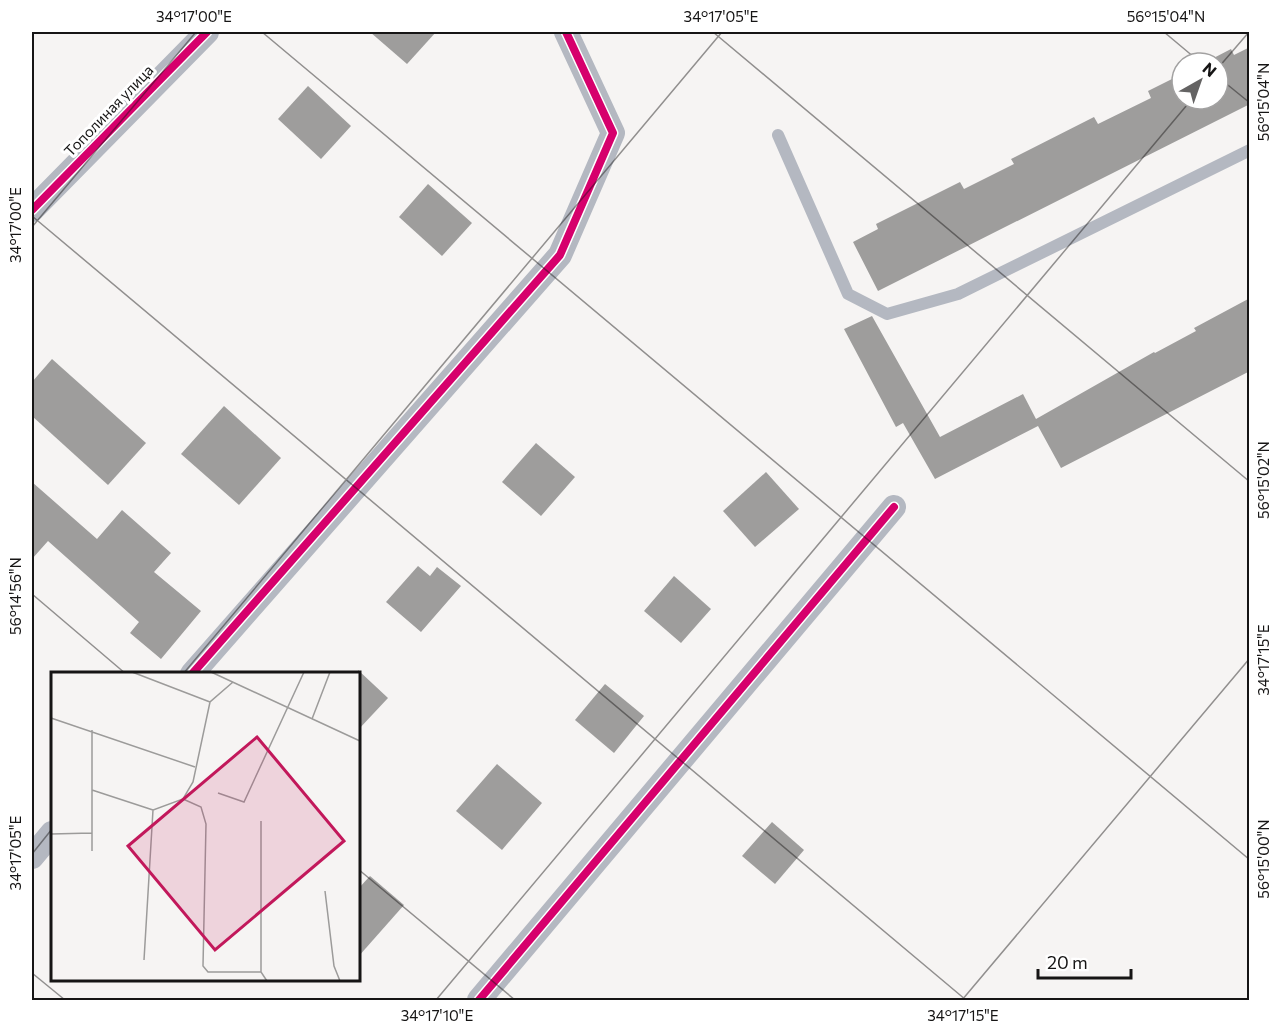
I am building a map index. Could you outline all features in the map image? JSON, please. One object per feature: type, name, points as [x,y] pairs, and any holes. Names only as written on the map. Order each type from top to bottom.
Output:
[{"type":"street","name":"Тополиная улица","points":[[32,210],[207,32]]},
{"type":"street","points":[[194,672],[560,255],[613,133],[566,32]]},
{"type":"street","points":[[479,1000],[894,507]]},
{"type":"street","points":[[32,857],[51,834]]},
{"type":"lane","points":[[778,135],[848,294],[887,314],[958,294],[1250,150]]},
{"type":"building","points":[[370,32],[436,32],[407,64]]},
{"type":"building","points":[[1250,47],[1250,104],[878,291],[853,242],[878,229],[876,224],[960,182],[964,189],[1014,164],[1011,159],[1094,117],[1098,124],[1151,98],[1148,91],[1170,80],[1170,111],[1230,111],[1230,51],[1227,51],[1231,49],[1234,55]]},
{"type":"building","points":[[308,86],[351,126],[321,159],[278,119]]},
{"type":"building","points":[[428,184],[472,223],[442,256],[399,217]]},
{"type":"building","points":[[1250,298],[1250,371],[1061,468],[1038,426],[935,479],[903,423],[896,427],[844,329],[872,316],[940,437],[1023,394],[1036,419],[1154,352],[1196,331],[1194,328]]},
{"type":"building","points":[[52,359],[146,443],[108,485],[32,416],[32,382]]},
{"type":"building","points":[[224,406],[281,458],[239,505],[181,454]]},
{"type":"building","points":[[536,443],[575,477],[541,516],[502,482]]},
{"type":"building","points":[[766,472],[799,509],[755,547],[723,511]]},
{"type":"building","points":[[32,482],[97,539],[122,510],[171,553],[154,572],[201,611],[161,659],[130,633],[139,622],[48,541],[32,559]]},
{"type":"building","points":[[418,566],[430,576],[437,567],[461,586],[421,632],[386,602]]},
{"type":"building","points":[[674,576],[711,609],[681,643],[644,611]]},
{"type":"building","points":[[358,670],[388,698],[360,728],[360,672]]},
{"type":"building","points":[[605,684],[644,716],[614,753],[575,720]]},
{"type":"building","points":[[497,764],[542,803],[502,850],[456,811]]},
{"type":"building","points":[[772,822],[804,850],[775,884],[742,856]]},
{"type":"building","points":[[370,876],[404,905],[360,955],[360,887]]},
{"type":"cycle path","points":[[32,210],[207,32]]},
{"type":"cycle path","points":[[194,672],[560,255],[613,133],[566,32]]},
{"type":"cycle path","points":[[479,1000],[894,507]]}]
